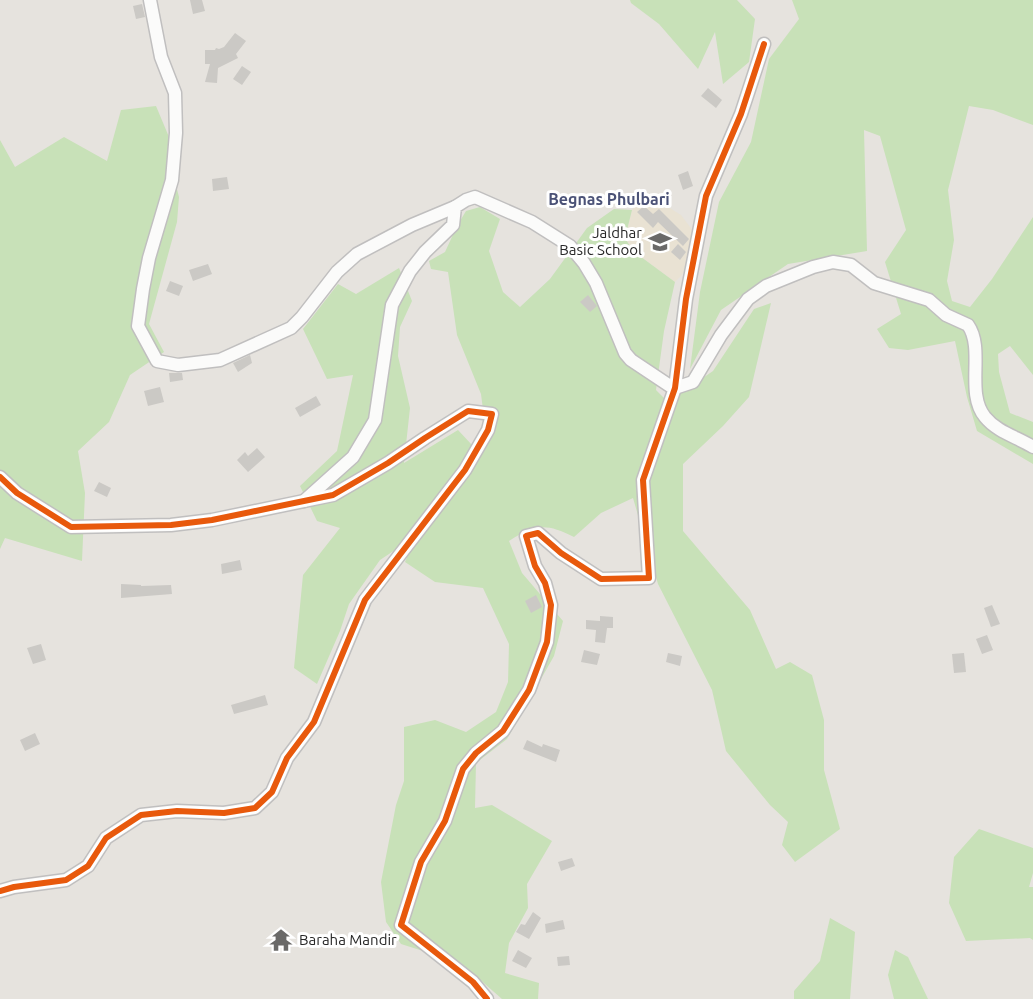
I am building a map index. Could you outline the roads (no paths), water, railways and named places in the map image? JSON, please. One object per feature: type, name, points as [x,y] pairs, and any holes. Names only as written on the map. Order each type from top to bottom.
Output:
[{"type":"street","points":[[150,0],[161,57],[174,93],[176,133],[172,180],[149,258],[138,327],[157,361],[178,365],[220,360],[291,328],[337,272],[357,254],[412,225],[475,197],[532,222],[570,246],[584,263],[596,284],[625,353],[639,367],[675,388],[693,382],[721,335],[748,299],[766,286],[813,267],[844,262],[874,283],[929,300],[946,315],[968,325],[973,336],[976,398],[979,408],[996,427],[1033,447]]},
{"type":"street","points":[[487,999],[473,982],[401,925],[421,862],[445,821],[463,769],[476,753],[503,731],[529,690],[547,642],[551,605],[545,583],[535,566],[526,537],[538,533],[561,553],[601,579],[649,578],[643,480],[675,388],[686,299],[706,196],[741,114],[764,44]]},
{"type":"street","points":[[303,501],[353,457],[375,420],[392,305],[410,271],[425,252],[453,225],[455,207]]},
{"type":"street","points":[[0,477],[17,492],[71,527],[171,525],[212,520],[333,495],[388,464],[468,411],[492,414],[488,430],[465,470],[364,600],[314,722],[287,758],[272,792],[255,808],[224,813],[177,811],[141,815],[106,838],[88,866],[66,880],[0,891]]},
{"type":"place","name":"Jaldhar Basic School","points":[[660,242]]},
{"type":"place","name":"Baraha Mandir","points":[[281,940]]},
{"type":"district","name":"Begnas Phulbari","points":[[609,199]]}]
